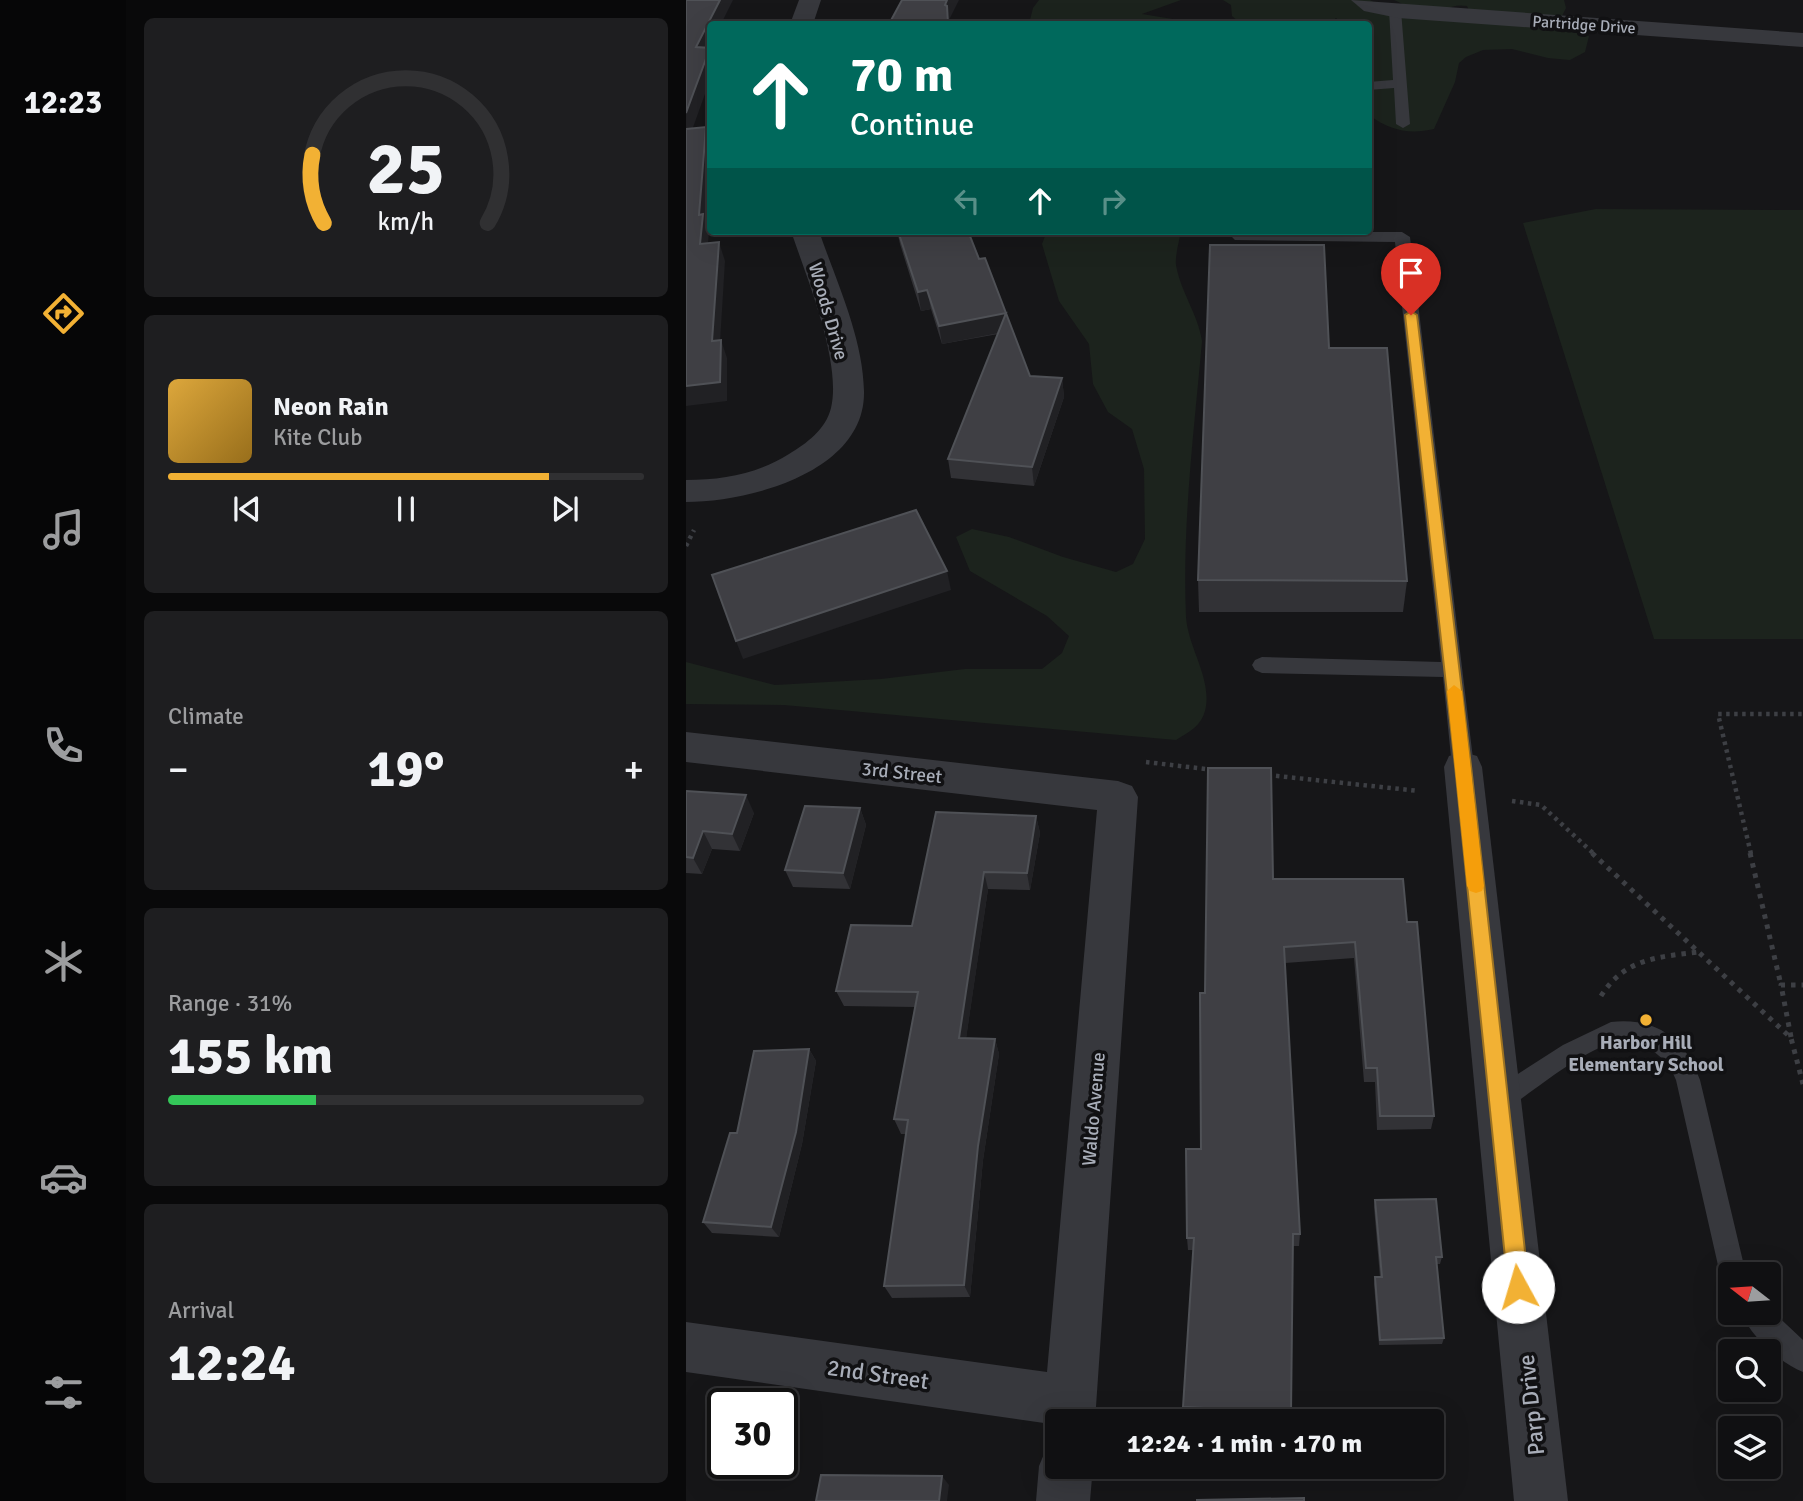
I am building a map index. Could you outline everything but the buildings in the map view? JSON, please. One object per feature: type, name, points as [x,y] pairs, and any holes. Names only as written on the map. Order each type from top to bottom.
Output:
[{"type":"street","points":[[803,21],[810,0]]},
{"type":"street","name":"Partridge Drive","points":[[1364,2],[1395,10],[1803,40]]},
{"type":"street","name":"Woods Drive","points":[[686,491],[714,492],[780,475],[814,454],[830,439],[841,421],[848,399],[844,356],[806,235]]},
{"type":"street","name":"3rd Street","points":[[686,747],[1118,797]]},
{"type":"street","name":"Parp Drive","points":[[1463,766],[1541,1501]]},
{"type":"street","name":"Waldo Avenue","points":[[1070,1409],[1118,797]]},
{"type":"street","name":"2nd Street","points":[[686,1347],[1058,1409]]},
{"type":"street","points":[[1063,1501],[1065,1479]]},
{"type":"lane","points":[[1395,10],[1403,124]]},
{"type":"lane","points":[[1372,86],[1400,83]]},
{"type":"lane","points":[[1240,237],[1402,237],[1463,766]]},
{"type":"lane","points":[[1262,666],[1452,670]]},
{"type":"lane","points":[[1499,1100],[1598,1037],[1624,1033],[1653,1039],[1665,1046],[1677,1056],[1688,1080],[1730,1262]]},
{"type":"lane","points":[[1766,1325],[1803,1358]]},
{"type":"path","points":[[1803,715],[1718,714],[1803,1084]]},
{"type":"path","points":[[1504,800],[1541,804],[1791,1038]]},
{"type":"path","points":[[1598,1003],[1611,980],[1627,967],[1652,958],[1700,952]]},
{"type":"path","points":[[1780,985],[1803,985]]},
{"type":"shaded area","points":[[1039,0],[1181,0],[1142,14],[1185,21],[1030,21],[1033,8]]},
{"type":"shaded area","points":[[1223,0],[1370,0],[1398,14],[1419,19],[1440,19],[1469,10],[1467,6],[1461,5],[1422,13],[1394,0],[1564,0],[1566,8],[1562,16],[1534,17],[1571,26],[1589,36],[1585,52],[1570,60],[1548,58],[1512,49],[1483,50],[1466,57],[1459,63],[1455,82],[1434,129],[1408,131],[1392,128],[1372,117],[1372,21],[1340,21],[1336,18],[1332,21],[1238,21],[1232,16],[1231,5]]},
{"type":"shaded area","points":[[1596,209],[1803,210],[1803,639],[1654,639],[1523,223]]},
{"type":"shaded area","points":[[1045,235],[1180,235],[1176,265],[1202,341],[1190,479],[1185,582],[1188,629],[1206,688],[1207,699],[1201,721],[1176,740],[784,705],[686,704],[686,662],[775,685],[881,679],[965,669],[1042,669],[1062,653],[1069,636],[1047,616],[970,571],[956,537],[972,529],[1009,537],[1063,557],[1116,572],[1133,564],[1145,539],[1144,469],[1132,429],[1108,412],[1093,384],[1089,344],[1059,301],[1042,244]]},
{"type":"slow traffic","points":[[1454,691],[1476,886]]},
{"type":"place","name":"Harbor Hill Elementary School","points":[[1646,1020]]},
{"type":"route","points":[[1411,315],[1463,766],[1518,1287]]}]
